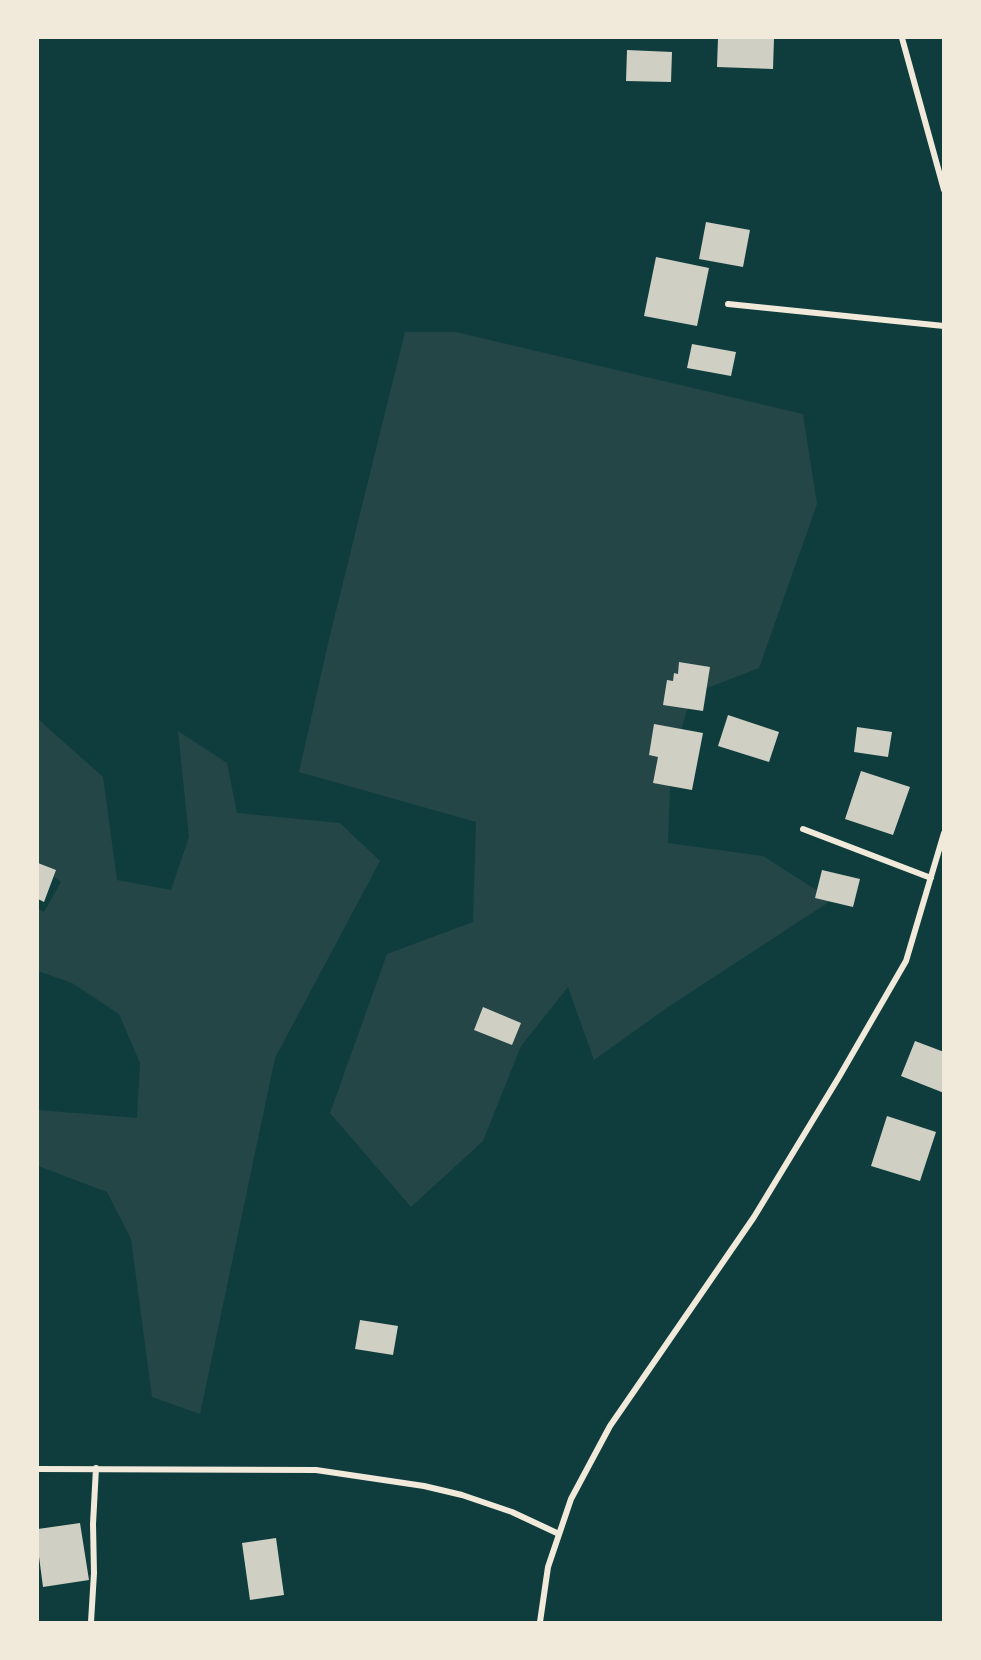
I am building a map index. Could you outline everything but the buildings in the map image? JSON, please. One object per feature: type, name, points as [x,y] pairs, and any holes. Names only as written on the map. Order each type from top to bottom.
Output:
[{"type":"street","points":[[902,38],[944,190]]},
{"type":"street","points":[[728,304],[944,326]]},
{"type":"street","points":[[802,829],[931,878]]},
{"type":"street","points":[[540,1623],[548,1567],[572,1498],[609,1426],[754,1216],[839,1077],[906,961],[944,833]]},
{"type":"street","points":[[91,1623],[96,1468]]},
{"type":"street","points":[[38,1469],[316,1470],[424,1486],[462,1495],[512,1512],[559,1534]]},
{"type":"shaded area","points":[[405,332],[456,332],[803,414],[817,504],[759,668],[692,694],[671,763],[668,843],[763,856],[832,900],[671,1005],[594,1060],[568,987],[521,1046],[483,1141],[411,1207],[330,1113],[387,954],[473,922],[476,822],[299,772],[330,635]]},
{"type":"shaded area","points":[[38,719],[103,777],[117,880],[171,890],[189,837],[178,731],[227,763],[237,813],[340,823],[380,861],[275,1058],[200,1414],[152,1397],[131,1239],[107,1192],[38,1166],[38,1110],[137,1118],[140,1063],[119,1014],[72,983],[38,971],[38,909],[44,912],[61,882],[38,865]]}]
